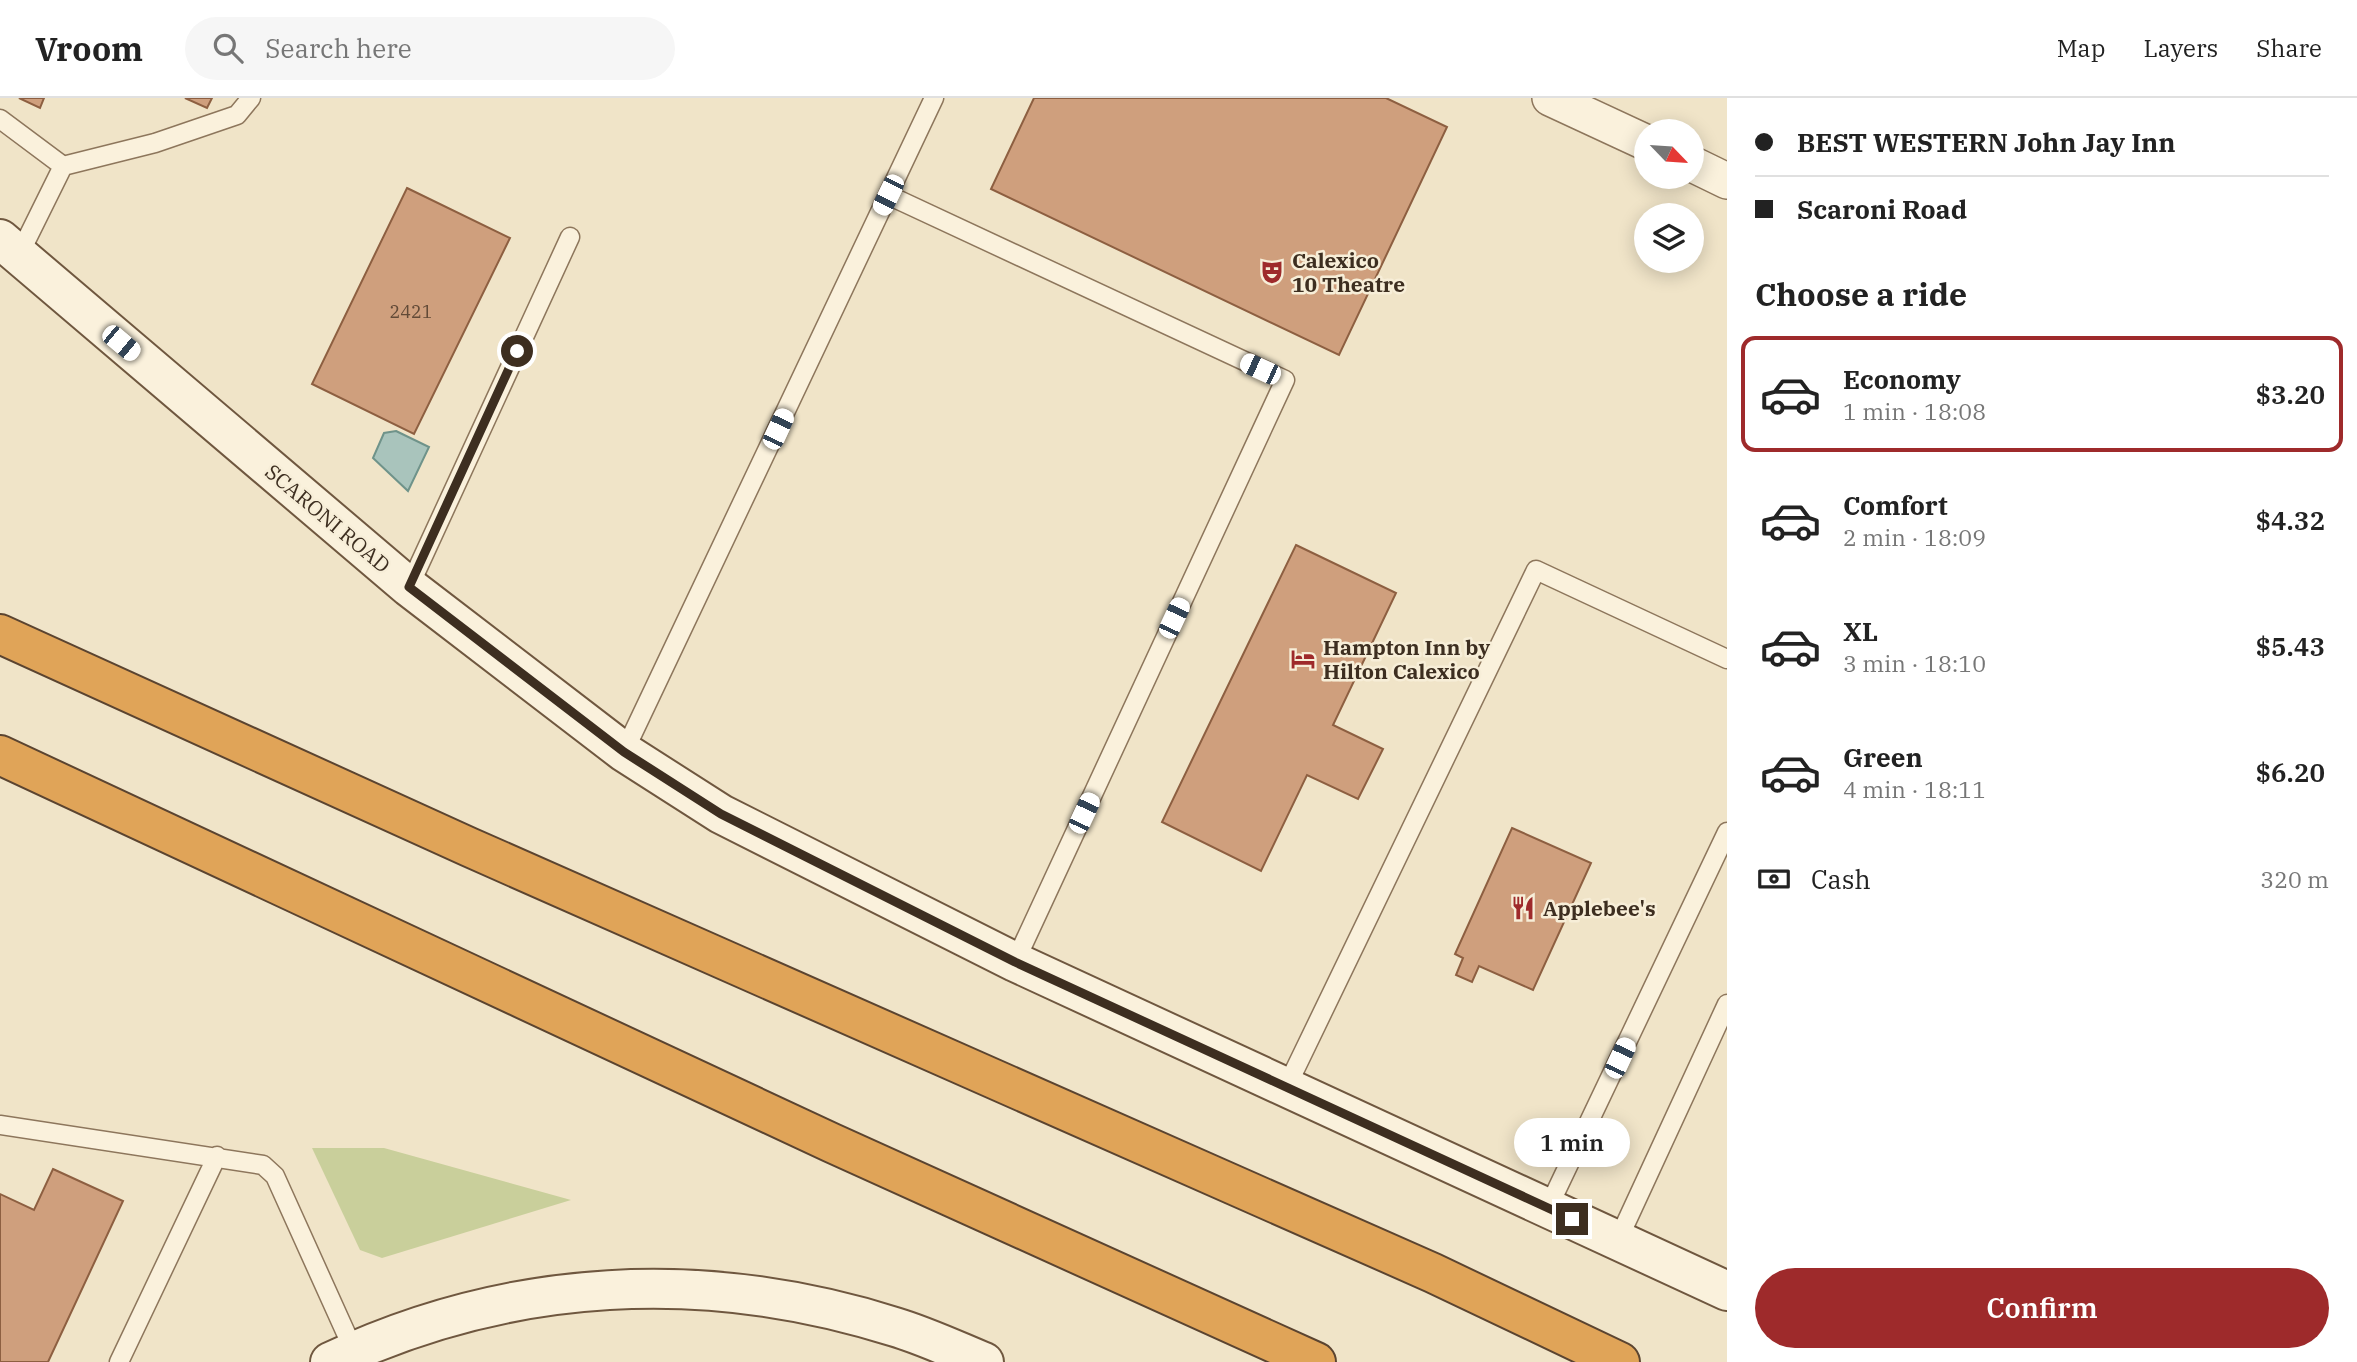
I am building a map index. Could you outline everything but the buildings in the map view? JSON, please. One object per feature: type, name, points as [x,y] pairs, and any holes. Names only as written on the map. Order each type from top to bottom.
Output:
[{"type":"highway","points":[[0,634],[469,847],[1433,1273],[1620,1362]]},
{"type":"highway","points":[[0,755],[832,1143],[1316,1362]]},
{"type":"street","points":[[1550,98],[1634,137]]},
{"type":"street","points":[[1704,170],[1727,181]]},
{"type":"street","name":"SCARONI ROAD","points":[[9,247],[409,587],[624,752],[721,814],[1015,962],[1727,1291]]},
{"type":"street","points":[[342,1357],[376,1340],[467,1310],[544,1296],[669,1288],[727,1291],[844,1312],[897,1327],[970,1359]]},
{"type":"lane","points":[[9,247],[63,166],[155,143],[237,115],[251,98]]},
{"type":"lane","points":[[624,752],[934,98]]},
{"type":"lane","points":[[0,119],[63,166]]},
{"type":"lane","points":[[888,195],[1285,380],[1015,962]]},
{"type":"lane","points":[[409,587],[570,237]]},
{"type":"lane","points":[[1287,1086],[1536,570],[1727,659]]},
{"type":"lane","points":[[1548,1208],[1727,832]]},
{"type":"lane","points":[[1618,1240],[1727,1004]]},
{"type":"lane","points":[[0,1125],[263,1165],[275,1175],[342,1357]]},
{"type":"lane","points":[[119,1362],[216,1156]]},
{"type":"green space","points":[[312,1148],[384,1148],[571,1200],[382,1258],[360,1250]]},
{"type":"water","points":[[396,431],[429,447],[408,491],[373,458],[384,433]]},
{"type":"place","name":"Calexico 10 Theatre","points":[[1272,272]]},
{"type":"place","name":"Hampton Inn by Hilton Calexico","points":[[1303,659]]},
{"type":"place","name":"Applebee's","points":[[1523,908]]},
{"type":"route","points":[[517,351],[409,587],[624,752],[721,814],[1015,962],[1572,1219]]}]
